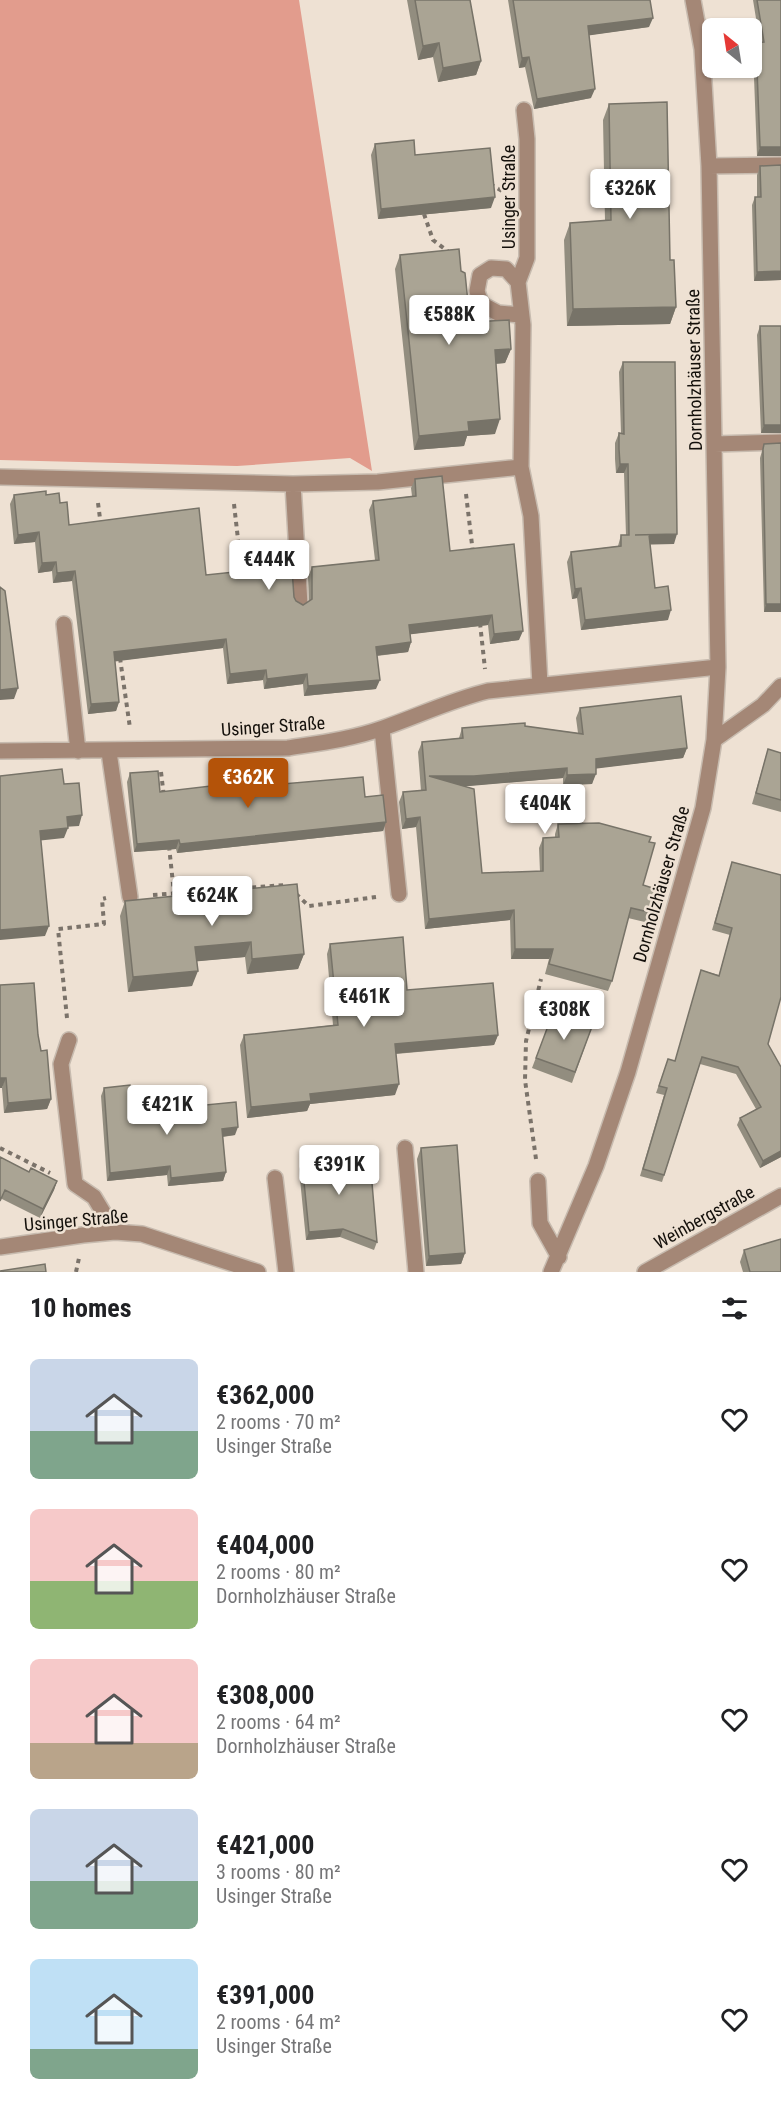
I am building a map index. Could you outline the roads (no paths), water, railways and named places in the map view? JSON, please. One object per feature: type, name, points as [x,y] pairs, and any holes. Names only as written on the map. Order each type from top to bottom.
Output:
[{"type":"street","name":"Dornholzhäuser Straße","points":[[551,1272],[560,1257],[596,1166],[628,1072],[703,808],[714,740],[718,667],[709,166],[702,49],[693,0]]},
{"type":"street","name":"Usinger Straße","points":[[524,110],[527,139],[528,258],[518,282],[520,315],[523,325],[521,466],[531,516],[540,685]]},
{"type":"street","points":[[709,166],[781,165]]},
{"type":"street","name":"Usinger Straße","points":[[518,282],[506,269],[490,268],[480,275],[477,291],[481,304],[498,314],[520,315]]},
{"type":"street","points":[[715,444],[781,442]]},
{"type":"street","points":[[0,477],[293,484],[378,482],[521,466]]},
{"type":"street","points":[[293,484],[300,605]]},
{"type":"street","points":[[64,624],[78,751]]},
{"type":"street","name":"Usinger Straße","points":[[0,751],[109,752],[288,748],[334,742],[382,729],[456,698],[488,691],[718,667]]},
{"type":"street","points":[[714,740],[763,705],[781,686]]},
{"type":"street","points":[[382,729],[399,894]]},
{"type":"street","points":[[109,752],[130,897]]},
{"type":"street","points":[[69,1040],[61,1064],[75,1184],[94,1197],[116,1232]]},
{"type":"street","points":[[405,1148],[416,1272]]},
{"type":"street","points":[[275,1178],[286,1272]]},
{"type":"street","points":[[538,1181],[540,1223],[560,1257]]},
{"type":"street","name":"Weinbergstraße","points":[[645,1272],[781,1196]]},
{"type":"street","name":"Usinger Straße","points":[[0,1247],[116,1232],[142,1234],[258,1272]]}]
